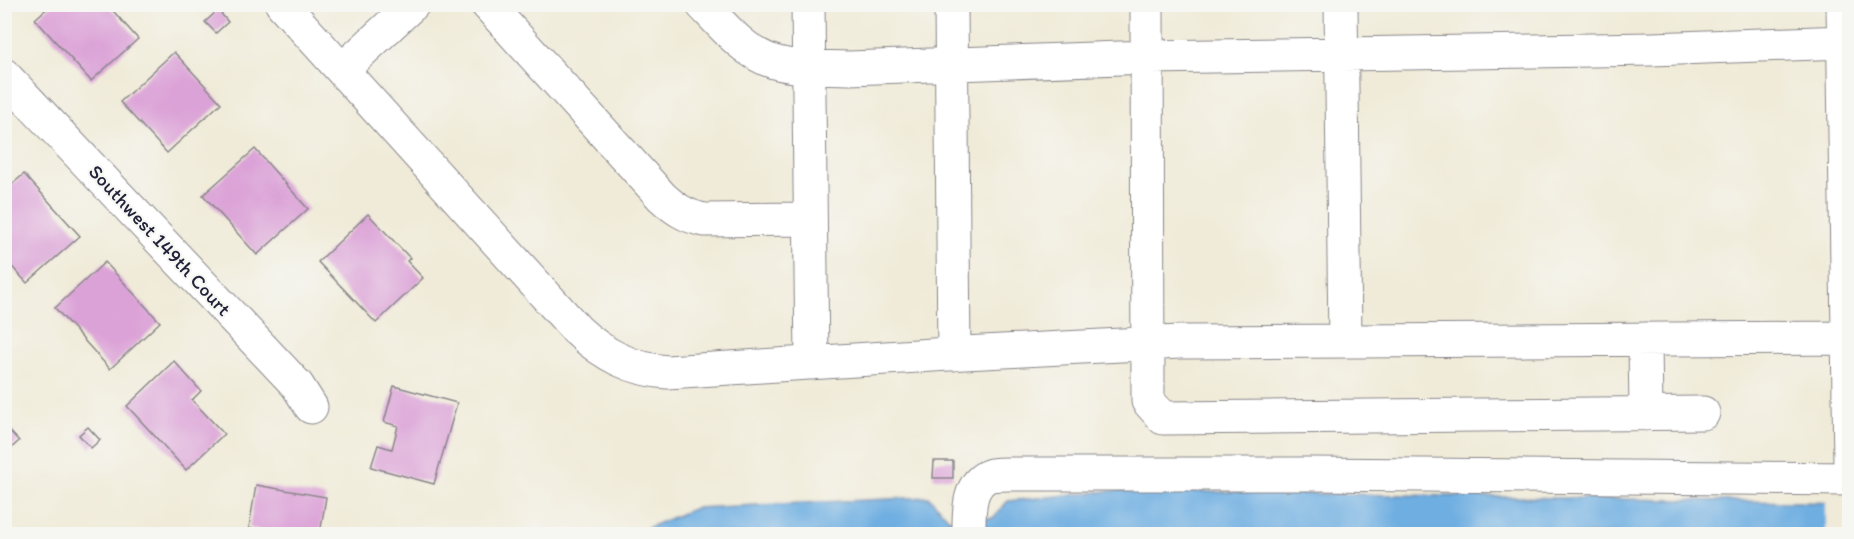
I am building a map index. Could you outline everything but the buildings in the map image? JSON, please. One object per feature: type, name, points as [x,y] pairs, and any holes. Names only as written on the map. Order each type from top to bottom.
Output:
[{"type":"street","points":[[282,4],[577,330],[610,356],[636,367],[668,372],[1148,344],[1848,338]]},
{"type":"street","points":[[342,70],[413,4]]},
{"type":"street","points":[[488,4],[662,197],[681,213],[705,220],[809,219]]},
{"type":"street","points":[[702,4],[729,32],[754,52],[777,63],[849,68],[1148,57],[1340,52],[1652,50],[1843,42]]},
{"type":"street","points":[[808,4],[812,363]]},
{"type":"street","points":[[951,4],[954,354]]},
{"type":"street","points":[[1147,4],[1148,401],[1163,418],[1703,414]]},
{"type":"street","points":[[1341,4],[1346,341]]},
{"type":"street","points":[[1843,4],[1850,462]]},
{"type":"street","name":"Southwest 149th Court","points":[[4,75],[297,385],[312,407]]},
{"type":"street","points":[[1645,339],[1646,414]]},
{"type":"street","points":[[969,525],[971,496],[979,481],[991,475],[1010,474],[1850,479]]},
{"type":"water","points":[[1119,490],[1850,503],[1849,534],[633,534],[695,508],[929,497],[949,519],[993,518],[1008,501]]},
{"type":"pier","points":[[1826,499],[1850,500],[1849,534],[1826,534]]}]
